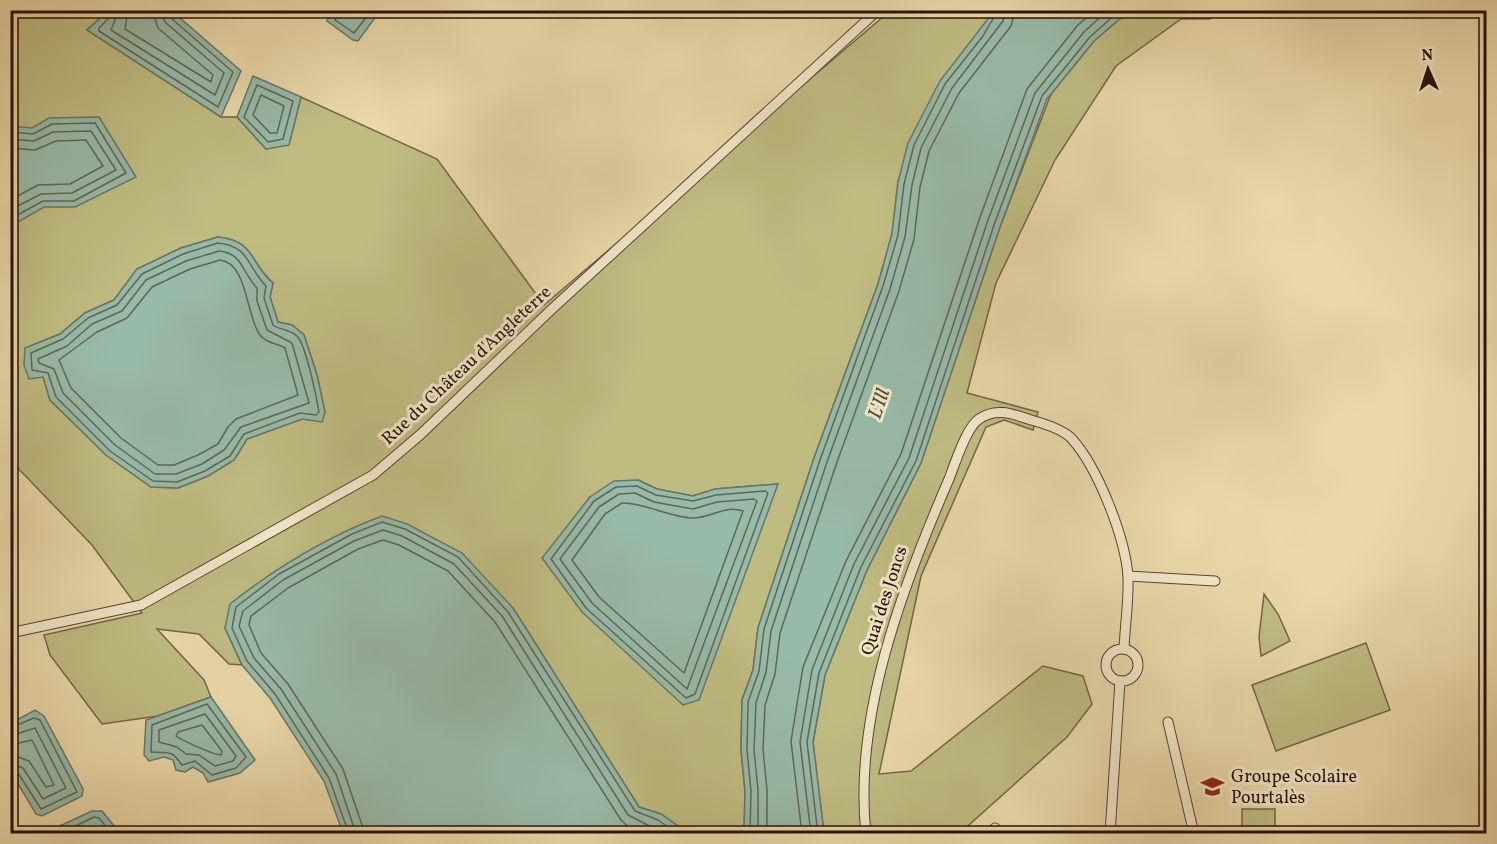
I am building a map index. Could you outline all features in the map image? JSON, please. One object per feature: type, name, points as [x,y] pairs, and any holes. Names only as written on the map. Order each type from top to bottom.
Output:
[{"type":"street","name":"Rue du Château d'Angleterre","points":[[10,633],[141,605],[373,475],[421,434],[560,301],[878,10]]},
{"type":"street","name":"Quai des Joncs","points":[[866,834],[864,812],[870,718],[884,656],[920,546],[966,439],[977,420],[993,412],[1005,412],[1036,421],[1071,437],[1096,478],[1114,524],[1128,576]]},
{"type":"street","points":[[1124,649],[1128,576],[1215,581]]},
{"type":"street","points":[[1124,649],[1133,653],[1138,667],[1134,676],[1120,681],[1108,672],[1106,663],[1114,651],[1124,649]]},
{"type":"street","points":[[1110,834],[1120,681]]},
{"type":"street","points":[[1168,722],[1194,834]]},
{"type":"shaded area","points":[[11,11],[108,11],[87,30],[221,117],[237,117],[266,149],[289,144],[301,97],[437,159],[544,305],[890,11],[994,11],[979,32],[898,182],[892,234],[878,284],[814,458],[758,628],[753,670],[742,700],[744,833],[688,833],[661,814],[639,807],[513,608],[225,628],[242,665],[229,664],[199,634],[157,629],[204,680],[211,697],[158,716],[102,724],[50,655],[44,635],[142,613],[92,545],[11,461]],"holes":[[[218,237],[230,239],[246,248],[273,283],[270,297],[278,322],[292,325],[304,335],[317,375],[325,412],[321,421],[302,419],[247,439],[234,460],[208,476],[178,488],[151,487],[106,455],[50,400],[43,377],[26,348],[60,334],[85,313],[114,300],[137,269],[181,248]],[[638,480],[657,489],[693,496],[579,512],[590,497]],[[778,484],[693,496],[715,489]]]},
{"type":"shaded area","points":[[1129,11],[1219,11],[1210,19],[1181,19],[1116,66],[1055,160],[996,283],[967,393],[1038,412],[1033,430],[1004,420],[986,427],[921,576],[879,774],[911,771],[1043,666],[1083,676],[1092,704],[1067,737],[960,833],[824,834],[813,742],[825,675],[867,570],[921,463],[1000,227],[1051,94],[1094,41]]},
{"type":"shaded area","points":[[1264,594],[1278,614],[1290,641],[1261,656],[1259,637]]},
{"type":"shaded area","points":[[1366,643],[1390,710],[1276,751],[1252,685]]},
{"type":"shaded area","points":[[1242,809],[1275,809],[1275,833],[1242,833]]},
{"type":"water","points":[[331,10],[380,11],[358,41],[353,40],[327,21]]},
{"type":"water","points":[[108,11],[172,11],[241,71],[221,117],[87,30]]},
{"type":"water","name":"L'Ill","points":[[994,11],[1129,11],[1094,41],[1047,99],[1000,227],[921,463],[867,570],[825,675],[813,742],[824,833],[744,833],[742,700],[753,670],[758,628],[814,458],[878,284],[892,234],[898,182],[908,143],[940,81]]},
{"type":"water","points":[[253,76],[301,97],[289,145],[266,149],[237,117]]},
{"type":"water","points":[[99,117],[136,177],[75,207],[44,207],[11,226],[11,126],[32,128],[49,118]]},
{"type":"water","points":[[218,237],[230,239],[246,248],[273,283],[270,297],[278,322],[292,325],[304,335],[317,375],[325,412],[322,422],[302,419],[247,439],[234,460],[208,476],[178,488],[151,487],[106,455],[50,400],[43,377],[29,379],[24,365],[25,348],[60,334],[85,313],[114,300],[137,269],[181,248]]},
{"type":"water","points":[[638,480],[657,489],[693,496],[715,489],[778,484],[699,700],[683,705],[582,612],[542,558],[590,497],[614,481]]},
{"type":"water","points":[[382,516],[407,524],[462,553],[513,608],[639,807],[661,814],[688,833],[343,833],[324,781],[270,698],[242,665],[225,628],[230,604],[266,578],[322,543]]},
{"type":"water","points":[[211,697],[255,760],[240,773],[208,782],[203,773],[193,767],[185,772],[176,770],[173,760],[164,757],[149,761],[144,755],[146,720]]},
{"type":"water","points":[[35,710],[44,716],[83,789],[82,796],[42,816],[36,814],[11,772],[11,723]]},
{"type":"water","points":[[92,811],[102,811],[120,833],[52,833],[55,828]]},
{"type":"place","name":"Groupe Scolaire Pourtalès","points":[[1213,787]]}]
